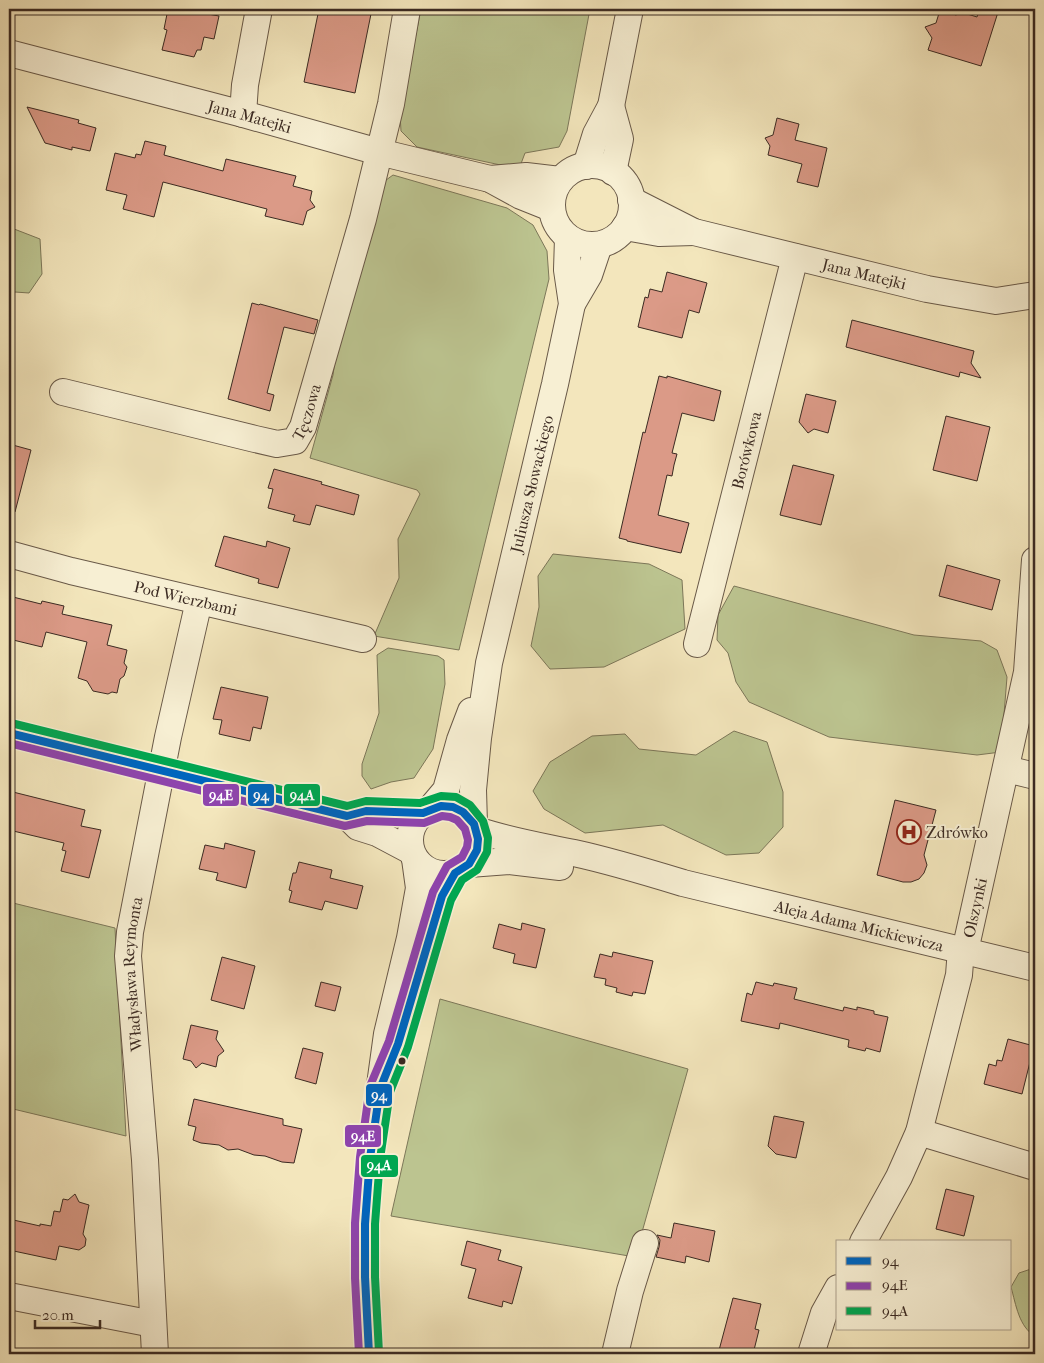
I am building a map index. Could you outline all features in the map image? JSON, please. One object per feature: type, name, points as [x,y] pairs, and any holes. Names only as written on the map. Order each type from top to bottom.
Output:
[{"type":"street","points":[[243,114],[245,85],[259,9]]},
{"type":"street","points":[[379,152],[391,104],[407,9]]},
{"type":"street","points":[[586,166],[596,134],[611,106],[630,9]]},
{"type":"street","name":"Jana Matejki","points":[[9,53],[243,114],[379,152],[490,179],[520,196],[552,208]]},
{"type":"street","points":[[611,106],[620,139],[613,172]]},
{"type":"street","name":"Tęczowa","points":[[63,392],[277,444],[295,441],[306,418],[363,219],[379,152]]},
{"type":"street","points":[[586,166],[600,166],[613,172],[622,179],[628,189],[631,200],[631,214],[625,227],[614,239],[599,245],[583,244],[568,238],[554,220],[552,208],[553,194],[560,180],[576,168],[586,166]]},
{"type":"street","name":"Jana Matejki","points":[[490,179],[526,176],[560,180]]},
{"type":"street","name":"Jana Matejki","points":[[631,200],[694,232],[927,289],[996,302],[1035,295]]},
{"type":"street","name":"Jana Matejki","points":[[625,227],[659,233],[694,232]]},
{"type":"street","name":"Juliusza Słowackiego","points":[[568,238],[567,270],[572,304]]},
{"type":"street","name":"Juliusza Słowackiego","points":[[475,827],[473,790],[478,738],[489,663],[572,304],[589,275],[599,245]]},
{"type":"street","name":"Borówkowa","points":[[697,644],[795,257]]},
{"type":"street","name":"Pod Wierzbami","points":[[9,554],[71,571],[364,640]]},
{"type":"street","name":"Olszynki","points":[[864,1240],[899,1177],[918,1132],[959,975],[960,962],[965,951],[1027,672],[1035,560]]},
{"type":"street","name":"Władysława Reymonta","points":[[154,1354],[145,1160],[128,956],[130,932],[161,770],[199,600]]},
{"type":"street","name":"Juliusza Słowackiego","points":[[426,811],[446,790],[460,740],[489,663]]},
{"type":"street","points":[[9,733],[347,816],[366,811],[391,814],[426,811],[441,806],[463,812],[475,827],[478,839],[477,850],[442,896],[400,1036],[380,1089]]},
{"type":"street","points":[[1006,769],[1035,776]]},
{"type":"street","points":[[370,1354],[365,1277],[365,1224],[370,1158],[387,1034],[410,938],[419,888],[410,843],[411,831],[418,818],[426,811]]},
{"type":"street","points":[[347,816],[358,827],[377,833],[413,855],[422,866],[435,873],[447,874],[462,868]]},
{"type":"street","name":"Aleja Adama Mickiewicza","points":[[475,827],[504,840],[635,868],[683,883],[1035,968]]},
{"type":"street","name":"Aleja Adama Mickiewicza","points":[[462,868],[509,861],[683,883]]},
{"type":"street","points":[[918,1132],[1035,1167]]},
{"type":"street","points":[[615,1354],[630,1292],[645,1243]]},
{"type":"street","points":[[811,1354],[824,1313],[836,1292]]},
{"type":"street","points":[[9,1296],[153,1324]]},
{"type":"green space","points":[[421,9],[590,9],[567,131],[559,147],[525,153],[519,169],[417,147],[401,131],[400,114]]},
{"type":"green space","points":[[393,175],[507,208],[533,225],[547,251],[549,279],[459,650],[374,636],[399,578],[398,539],[420,494],[417,490],[310,458],[333,375],[340,323],[382,183]]},
{"type":"green space","points":[[9,227],[40,239],[42,274],[29,293],[15,292],[9,299]]},
{"type":"green space","points":[[553,554],[649,564],[682,580],[685,629],[604,667],[550,669],[531,646],[539,607],[538,576]]},
{"type":"green space","points":[[734,586],[914,635],[981,641],[997,650],[1007,677],[1001,752],[977,755],[829,737],[749,702],[736,682],[728,653],[717,640],[718,615]]},
{"type":"green space","points":[[388,648],[438,656],[444,660],[445,684],[433,749],[414,778],[391,782],[371,789],[362,776],[362,764],[379,713],[377,655]]},
{"type":"green space","points":[[734,731],[767,742],[783,792],[783,827],[759,853],[726,855],[663,825],[585,833],[544,809],[533,791],[550,762],[592,736],[625,734],[639,749],[696,755]]},
{"type":"green space","points":[[9,902],[115,928],[126,1136],[9,1108]]},
{"type":"green space","points":[[440,999],[688,1069],[635,1257],[391,1216]]},
{"type":"green space","points":[[1035,1269],[1035,1336],[1025,1327],[1012,1290],[1012,1285],[1019,1273]]},
{"type":"building","points":[[168,9],[209,9],[208,14],[219,16],[214,39],[204,37],[201,50],[197,50],[194,57],[162,50],[167,30],[164,29]]},
{"type":"building","points":[[319,9],[372,9],[355,93],[304,82]]},
{"type":"building","points":[[979,9],[999,9],[981,66],[928,50],[932,38],[925,27],[936,23],[940,10],[956,15],[961,12],[977,17]]},
{"type":"building","points":[[27,107],[79,120],[78,123],[96,128],[90,151],[72,147],[72,150],[45,143]]},
{"type":"building","points":[[777,118],[799,124],[795,140],[827,148],[818,187],[797,182],[802,164],[768,155],[770,146],[765,138],[773,135]]},
{"type":"building","points":[[145,141],[166,146],[164,155],[223,171],[226,159],[296,176],[293,186],[312,191],[310,200],[315,207],[307,211],[303,225],[265,216],[267,209],[163,182],[154,217],[123,209],[127,195],[106,190],[115,153],[135,158],[136,154],[141,155]]},
{"type":"building","points":[[667,272],[707,283],[699,313],[689,310],[682,338],[638,327],[645,297],[648,298],[650,289],[662,292]]},
{"type":"building","points":[[252,303],[318,320],[314,334],[284,327],[267,393],[274,395],[270,411],[228,399]]},
{"type":"building","points":[[852,320],[974,351],[971,363],[981,378],[960,372],[959,377],[846,347]]},
{"type":"building","points":[[659,376],[667,378],[667,376],[721,391],[714,421],[682,413],[672,453],[677,454],[672,476],[667,475],[658,515],[689,523],[681,553],[619,538],[643,432],[645,433]]},
{"type":"building","points":[[806,394],[836,401],[828,433],[814,429],[808,433],[799,422]]},
{"type":"building","points":[[946,416],[990,427],[977,481],[933,470]]},
{"type":"building","points":[[9,444],[31,450],[15,512],[9,511]]},
{"type":"building","points":[[793,465],[834,475],[821,525],[780,515]]},
{"type":"building","points":[[274,469],[322,482],[321,484],[359,495],[354,515],[316,505],[310,525],[293,521],[295,515],[268,508],[273,489],[268,488]]},
{"type":"building","points":[[224,536],[266,547],[267,541],[290,548],[278,588],[258,583],[259,579],[215,566]]},
{"type":"building","points":[[947,565],[1000,580],[992,610],[939,596]]},
{"type":"building","points":[[9,596],[41,604],[42,601],[64,606],[62,614],[112,625],[107,645],[127,650],[124,663],[127,667],[124,676],[120,679],[117,693],[112,692],[108,694],[93,691],[87,681],[78,678],[87,642],[46,632],[42,647],[9,639]]},
{"type":"building","points":[[221,687],[268,697],[261,729],[253,727],[250,741],[219,734],[222,720],[213,719]]},
{"type":"building","points":[[9,791],[85,810],[81,826],[101,830],[89,878],[61,871],[66,851],[62,850],[64,843],[9,830]]},
{"type":"building","name":"Zdrówko","points":[[895,800],[936,810],[924,855],[927,865],[919,879],[911,882],[903,882],[877,875]]},
{"type":"building","points":[[225,843],[255,851],[246,888],[216,880],[218,873],[199,869],[205,845],[224,849]]},
{"type":"building","points":[[299,862],[332,870],[330,878],[363,886],[357,909],[325,901],[322,910],[289,902],[292,891],[289,890],[293,873],[296,873]]},
{"type":"building","points":[[522,923],[545,929],[536,968],[513,963],[515,954],[493,948],[499,924],[521,930]]},
{"type":"building","points":[[613,952],[653,961],[645,994],[633,992],[632,996],[616,992],[617,988],[605,985],[606,979],[594,977],[600,954],[612,957]]},
{"type":"building","points":[[222,957],[255,966],[244,1009],[211,1000]]},
{"type":"building","points":[[321,982],[341,987],[335,1011],[315,1006]]},
{"type":"building","points":[[756,982],[773,986],[774,983],[797,988],[794,999],[843,1011],[844,1007],[857,1010],[857,1007],[888,1017],[880,1052],[866,1048],[865,1051],[848,1047],[849,1040],[780,1023],[779,1029],[741,1021],[747,993],[752,995]]},
{"type":"building","points":[[191,1025],[218,1031],[216,1039],[224,1051],[218,1056],[216,1067],[202,1063],[196,1068],[191,1061],[183,1059]]},
{"type":"building","points":[[1008,1039],[1034,1046],[1022,1094],[984,1084],[989,1064],[996,1066],[997,1060],[1002,1061]]},
{"type":"building","points":[[303,1048],[323,1053],[316,1084],[295,1078]]},
{"type":"building","points":[[194,1099],[283,1119],[283,1125],[302,1129],[294,1163],[254,1155],[238,1149],[228,1150],[219,1145],[193,1140],[196,1127],[188,1125]]},
{"type":"building","points":[[774,1116],[804,1122],[796,1158],[776,1154],[768,1146]]},
{"type":"building","points":[[946,1189],[974,1196],[964,1236],[936,1229]]},
{"type":"building","points":[[75,1194],[79,1202],[89,1205],[83,1234],[86,1239],[85,1246],[79,1250],[59,1246],[56,1260],[9,1250],[9,1219],[40,1226],[40,1224],[51,1226],[54,1211],[60,1212],[63,1199],[68,1200]]},
{"type":"building","points":[[674,1223],[715,1231],[709,1262],[686,1256],[685,1263],[656,1257],[660,1240],[657,1235],[671,1238]]},
{"type":"building","points":[[467,1241],[501,1250],[498,1260],[522,1267],[512,1304],[503,1301],[502,1307],[468,1298],[476,1269],[461,1265]]},
{"type":"building","points":[[733,1298],[761,1304],[755,1329],[759,1330],[753,1354],[718,1354]]},
{"type":"transit line","name":"94A","points":[[11,723],[347,806],[366,801],[420,803],[441,796],[456,797],[470,805],[483,821],[488,838],[487,852],[477,870],[462,880],[451,900],[408,1047],[390,1092],[380,1159],[375,1224],[375,1277],[379,1353]]},
{"type":"transit line","name":"94","points":[[9,733],[347,816],[366,811],[423,813],[441,806],[453,807],[463,812],[474,824],[478,839],[477,850],[469,864],[455,873],[442,896],[398,1044],[380,1089],[370,1158],[365,1224],[365,1277],[369,1354]]},
{"type":"transit line","name":"94E","points":[[9,743],[345,826],[367,821],[424,823],[442,816],[457,820],[465,829],[468,840],[462,857],[447,866],[433,892],[389,1041],[370,1086],[360,1157],[355,1223],[355,1278],[359,1354]]},
{"type":"place","name":"Zdrówko","points":[[909,832]]}]
